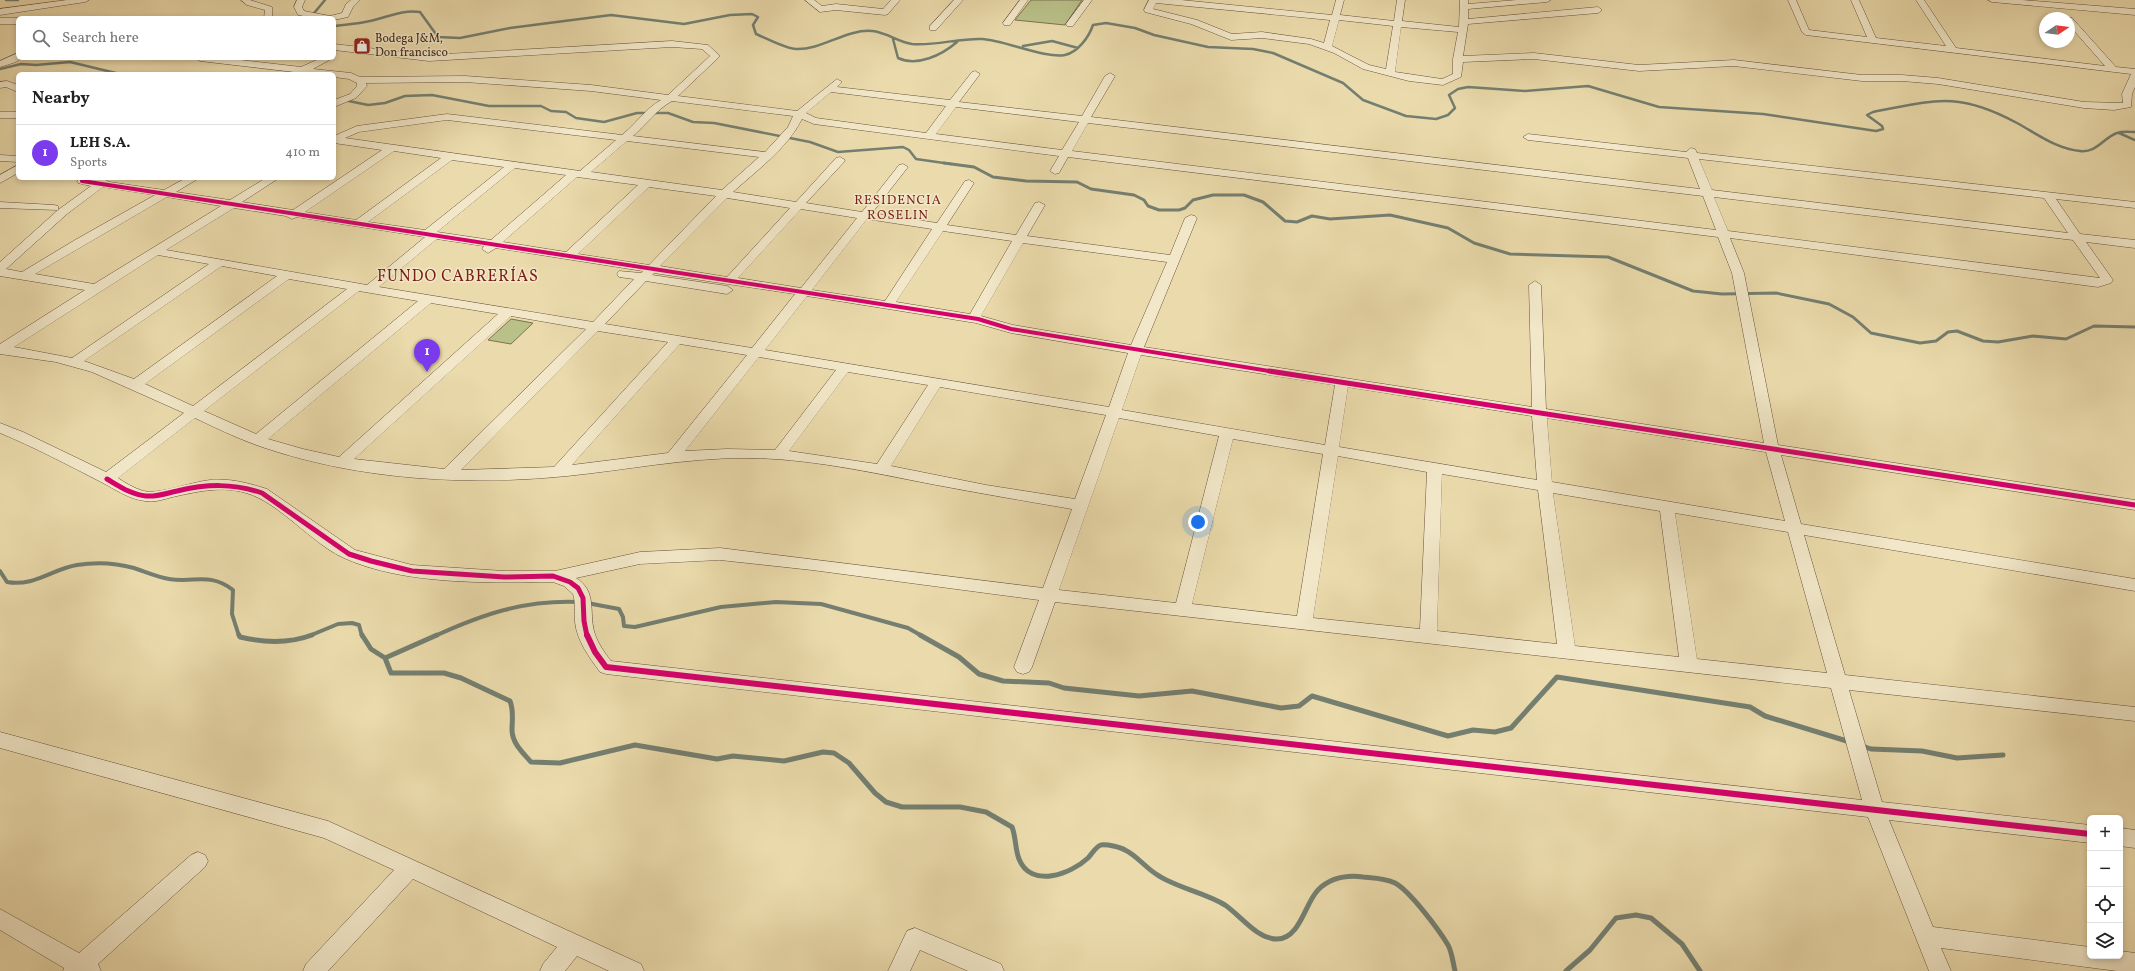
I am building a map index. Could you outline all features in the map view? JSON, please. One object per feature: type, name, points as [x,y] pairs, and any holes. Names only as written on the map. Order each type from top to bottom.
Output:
[{"type":"street","points":[[0,12],[85,0]]},
{"type":"street","points":[[245,0],[248,3],[269,9],[268,16]]},
{"type":"street","points":[[301,0],[298,7],[301,14],[314,16]]},
{"type":"street","points":[[336,17],[345,15],[349,6],[356,0]]},
{"type":"street","points":[[809,0],[820,9],[836,7],[885,12],[896,0]]},
{"type":"street","points":[[933,28],[959,0]]},
{"type":"street","points":[[1006,22],[1024,0]]},
{"type":"street","points":[[1070,24],[1088,0]]},
{"type":"street","points":[[1547,0],[1464,3],[1463,26],[1458,59],[1458,75],[1449,80],[1434,82],[1357,64],[1327,47],[1302,40],[1262,35],[1238,37],[1226,36],[1199,24],[1148,10],[1154,0],[1399,24],[1463,26],[1550,14],[1598,10]]},
{"type":"street","points":[[1265,11],[1269,0]]},
{"type":"street","points":[[1327,47],[1340,0]]},
{"type":"street","points":[[1390,72],[1399,24],[1401,0]]},
{"type":"street","points":[[1792,0],[1806,32],[2135,72]]},
{"type":"street","points":[[1855,0],[1873,41]]},
{"type":"street","points":[[1920,0],[1953,50]]},
{"type":"street","points":[[1992,0],[2053,3],[2135,12]]},
{"type":"street","points":[[1529,1],[1550,14]]},
{"type":"street","points":[[2053,3],[2061,12]]},
{"type":"street","points":[[1262,35],[1275,12]]},
{"type":"street","points":[[2,23],[16,21]]},
{"type":"street","points":[[2075,27],[2113,69]]},
{"type":"street","points":[[336,47],[429,58],[672,44],[705,47],[714,56],[670,98],[655,107],[641,124],[626,137],[484,252]]},
{"type":"street","points":[[336,54],[346,49]]},
{"type":"street","points":[[1458,59],[1534,56],[1639,68],[1734,63],[1862,78],[1902,78],[1938,81],[2084,105],[2114,108],[2128,105],[2127,94],[2135,76]]},
{"type":"street","points":[[0,64],[16,58]]},
{"type":"street","points":[[217,60],[319,72]]},
{"type":"street","points":[[303,70],[324,60]]},
{"type":"street","points":[[336,74],[351,76],[359,80],[481,80],[591,88],[799,114],[814,121],[1065,154],[2098,283],[2107,280],[2047,195]]},
{"type":"street","points":[[929,136],[975,74]]},
{"type":"street","points":[[1055,171],[1110,76]]},
{"type":"street","points":[[336,103],[357,92],[362,86],[359,80]]},
{"type":"street","points":[[0,85],[7,84],[16,88]]},
{"type":"street","points":[[447,475],[596,326],[724,194],[780,143],[792,128],[799,114],[833,85],[954,103],[1085,119],[2135,244]]},
{"type":"street","points":[[0,115],[16,115]]},
{"type":"street","points":[[336,139],[357,129],[447,117],[768,155]]},
{"type":"street","points":[[1528,137],[1692,153],[2135,205]]},
{"type":"street","points":[[336,140],[724,194],[940,228],[1173,259]]},
{"type":"street","points":[[284,221],[392,148]]},
{"type":"street","points":[[1692,153],[1738,273],[1772,448],[1874,808],[1940,971]]},
{"type":"street","points":[[359,223],[449,157]]},
{"type":"street","points":[[0,158],[16,159]]},
{"type":"street","points":[[730,280],[840,160]]},
{"type":"street","points":[[107,478],[363,288],[429,237],[513,165]]},
{"type":"street","points":[[673,457],[799,296],[903,167]]},
{"type":"street","points":[[0,180],[16,169]]},
{"type":"street","points":[[101,184],[108,180]]},
{"type":"street","points":[[25,275],[190,180]]},
{"type":"street","points":[[1,350],[96,288],[271,180]]},
{"type":"street","points":[[569,256],[647,183]]},
{"type":"street","points":[[888,305],[969,183]]},
{"type":"street","points":[[83,184],[153,201],[221,212],[284,221],[493,244],[730,280],[799,296],[975,328],[1012,329]]},
{"type":"street","points":[[0,268],[17,255],[68,207],[83,184]]},
{"type":"street","points":[[0,258],[54,208],[83,184],[101,184],[359,223],[429,237],[484,252],[643,278],[888,305],[974,318],[1012,329],[1136,350],[2135,505]]},
{"type":"street","points":[[0,205],[54,208]]},
{"type":"street","points":[[974,318],[1039,205]]},
{"type":"street","points":[[1023,667],[1136,350],[1191,218]]},
{"type":"street","points":[[155,251],[428,299],[1114,412],[1130,417],[1545,488],[2135,585]]},
{"type":"street","points":[[73,362],[219,263]]},
{"type":"street","points":[[0,272],[96,288]]},
{"type":"street","points":[[134,386],[288,274]]},
{"type":"street","points":[[1535,285],[1539,412],[1545,488],[1567,652]]},
{"type":"street","points":[[258,440],[428,299]]},
{"type":"street","points":[[342,462],[508,312]]},
{"type":"street","points":[[559,471],[678,339]]},
{"type":"street","points":[[1,350],[73,362],[134,386],[258,440],[311,456],[342,462],[447,475],[559,471],[673,457],[743,453],[779,454],[881,470],[972,488],[1081,505]]},
{"type":"street","points":[[779,454],[845,367]]},
{"type":"street","points":[[1304,623],[1342,382]]},
{"type":"street","points":[[881,470],[936,383]]},
{"type":"street","points":[[0,428],[18,435],[107,478],[129,492],[148,497],[222,483],[247,487],[262,493],[349,554],[394,568],[467,575],[553,576],[640,558],[720,554],[1049,595],[2135,714]]},
{"type":"street","points":[[1182,610],[1227,433]]},
{"type":"street","points":[[1428,637],[1435,469]]},
{"type":"street","points":[[1667,508],[1689,666]]},
{"type":"street","points":[[553,576],[575,583],[579,588],[584,603],[584,623],[594,652],[606,667],[1874,808],[2087,834]]},
{"type":"street","points":[[0,740],[328,830],[633,971]]},
{"type":"street","points":[[2123,837],[2135,839]]},
{"type":"street","points":[[0,918],[82,969],[198,861]]},
{"type":"street","points":[[314,971],[410,868]]},
{"type":"street","points":[[1926,936],[2135,963]]},
{"type":"street","points":[[899,971],[916,938],[993,971]]},
{"type":"street","points":[[551,971],[574,943]]},
{"type":"green space","points":[[1031,0],[1082,0],[1065,25],[1015,20]]},
{"type":"green space","points":[[511,319],[533,323],[511,344],[488,340]]},
{"type":"waterway","points":[[6,0],[18,0]]},
{"type":"waterway","points":[[312,16],[325,0]]},
{"type":"waterway","points":[[336,26],[372,21],[399,13],[413,11],[420,12],[438,37],[460,38],[510,28],[611,15],[684,24],[730,15],[752,14],[758,17],[753,25],[756,34],[792,49],[815,46],[862,31],[882,33],[912,44],[929,44],[973,39],[991,40],[1057,56],[1065,55],[1078,48]]},
{"type":"waterway","points":[[1078,48],[1086,39],[1093,25],[1106,23],[1135,28],[1154,35],[1208,47],[1253,49],[1273,53],[1343,83],[1363,100],[1406,116],[1436,119],[1448,115],[1455,108],[1449,95],[1458,89],[1468,87],[1525,91],[1588,86],[1659,107],[1763,114],[1876,131],[1883,129],[1882,126],[1867,115],[1873,112],[1930,102],[1962,102],[1996,113],[2055,144],[2080,151],[2091,150],[2117,133],[2135,132]]},
{"type":"waterway","points":[[893,39],[898,58],[913,61],[937,55],[957,42]]},
{"type":"waterway","points":[[1023,46],[1052,41],[1078,48]]},
{"type":"waterway","points":[[0,69],[21,64],[36,65],[70,62],[112,72]]},
{"type":"waterway","points":[[336,101],[344,100],[368,105],[385,103],[405,96],[432,95],[489,106],[541,106],[551,111],[566,112],[576,118],[604,122],[637,113],[668,113],[693,122],[714,123],[810,142],[838,152],[903,147],[909,150],[916,159],[944,163]]},
{"type":"waterway","points":[[2119,133],[2135,140]]},
{"type":"waterway","points":[[944,163],[974,167],[993,177],[1026,181],[1077,182],[1091,189],[1134,195],[1144,200],[1148,206],[1159,210],[1179,210],[1185,208],[1193,200],[1213,195],[1244,195],[1263,202],[1285,221],[1297,222],[1312,216],[1330,219],[1390,215],[1448,228],[1474,243],[1510,254],[1608,257],[1693,291],[1722,294],[1776,293],[1829,304],[1853,317],[1871,333],[1920,343],[1936,341],[1948,332],[1957,331],[1983,341],[1998,342],[2033,336],[2066,339],[2094,326],[2135,327]]},
{"type":"waterway","points":[[944,163],[951,164]]},
{"type":"waterway","points":[[0,571],[7,582],[17,583],[34,580],[59,570],[77,565],[106,564],[127,566],[169,579],[202,579],[217,581],[233,590],[232,614],[239,636]]},
{"type":"waterway","points":[[435,636],[470,621],[504,610],[540,603],[578,602]]},
{"type":"waterway","points":[[587,603],[619,609],[623,617],[624,626],[635,627],[721,607],[776,602],[821,604],[908,628],[922,636]]},
{"type":"waterway","points":[[309,636],[338,624],[352,623],[359,625],[362,636]]},
{"type":"waterway","points":[[239,635],[240,637],[249,639],[276,642],[294,640],[309,636]]},
{"type":"waterway","points":[[362,635],[371,649],[385,658]]},
{"type":"waterway","points":[[385,658],[437,635]]},
{"type":"waterway","points":[[920,635],[959,657],[979,674],[1003,681],[1049,683],[1064,688],[1139,696],[1192,691],[1281,708],[1299,706],[1312,696],[1448,736],[1473,730],[1495,732],[1511,728],[1557,677],[1750,707],[1765,716],[1850,742]]},
{"type":"waterway","points":[[385,658],[391,673],[444,673],[461,678],[510,701],[512,712],[512,735],[518,748],[531,762],[560,763],[635,745],[717,759],[733,756],[784,761],[823,752],[834,753],[849,763],[875,793],[886,802],[902,807],[960,807],[986,812],[1012,827],[1019,859],[1025,868],[1032,874],[1052,876],[1062,873],[1081,864],[1101,845],[1117,847],[1129,852],[1164,879],[1225,905],[1256,931],[1270,938],[1277,939],[1285,937],[1291,933],[1297,927],[1313,896],[1318,890],[1333,880],[1357,876],[1379,878],[1391,881],[1401,887],[1424,911],[1444,938],[1449,948],[1455,971]]},
{"type":"waterway","points":[[1862,746],[1871,749],[1922,751],[1957,758],[2003,755]]},
{"type":"waterway","points":[[1566,971],[1590,950],[1616,918],[1636,915],[1651,918],[1682,944],[1700,971]]},
{"type":"cycle path","points":[[82,181],[978,319],[1011,329],[1136,350],[2135,505]]},
{"type":"cycle path","points":[[107,479],[131,492],[144,496],[158,496],[176,491],[219,484],[239,486],[250,489],[262,493],[349,554],[412,571],[504,577],[553,576],[565,579],[574,584],[581,593],[584,605],[584,623],[589,641],[606,667],[2087,834]]},
{"type":"place","name":"Bodega J&M, Don francisco","points":[[362,46]]},
{"type":"place","name":"LEH S.A.","points":[[427,372]]},
{"type":"district","name":"RESIDENCIA ROSELIN","points":[[898,208]]},
{"type":"district","name":"FUNDO CABRERÍAS","points":[[458,277]]}]
